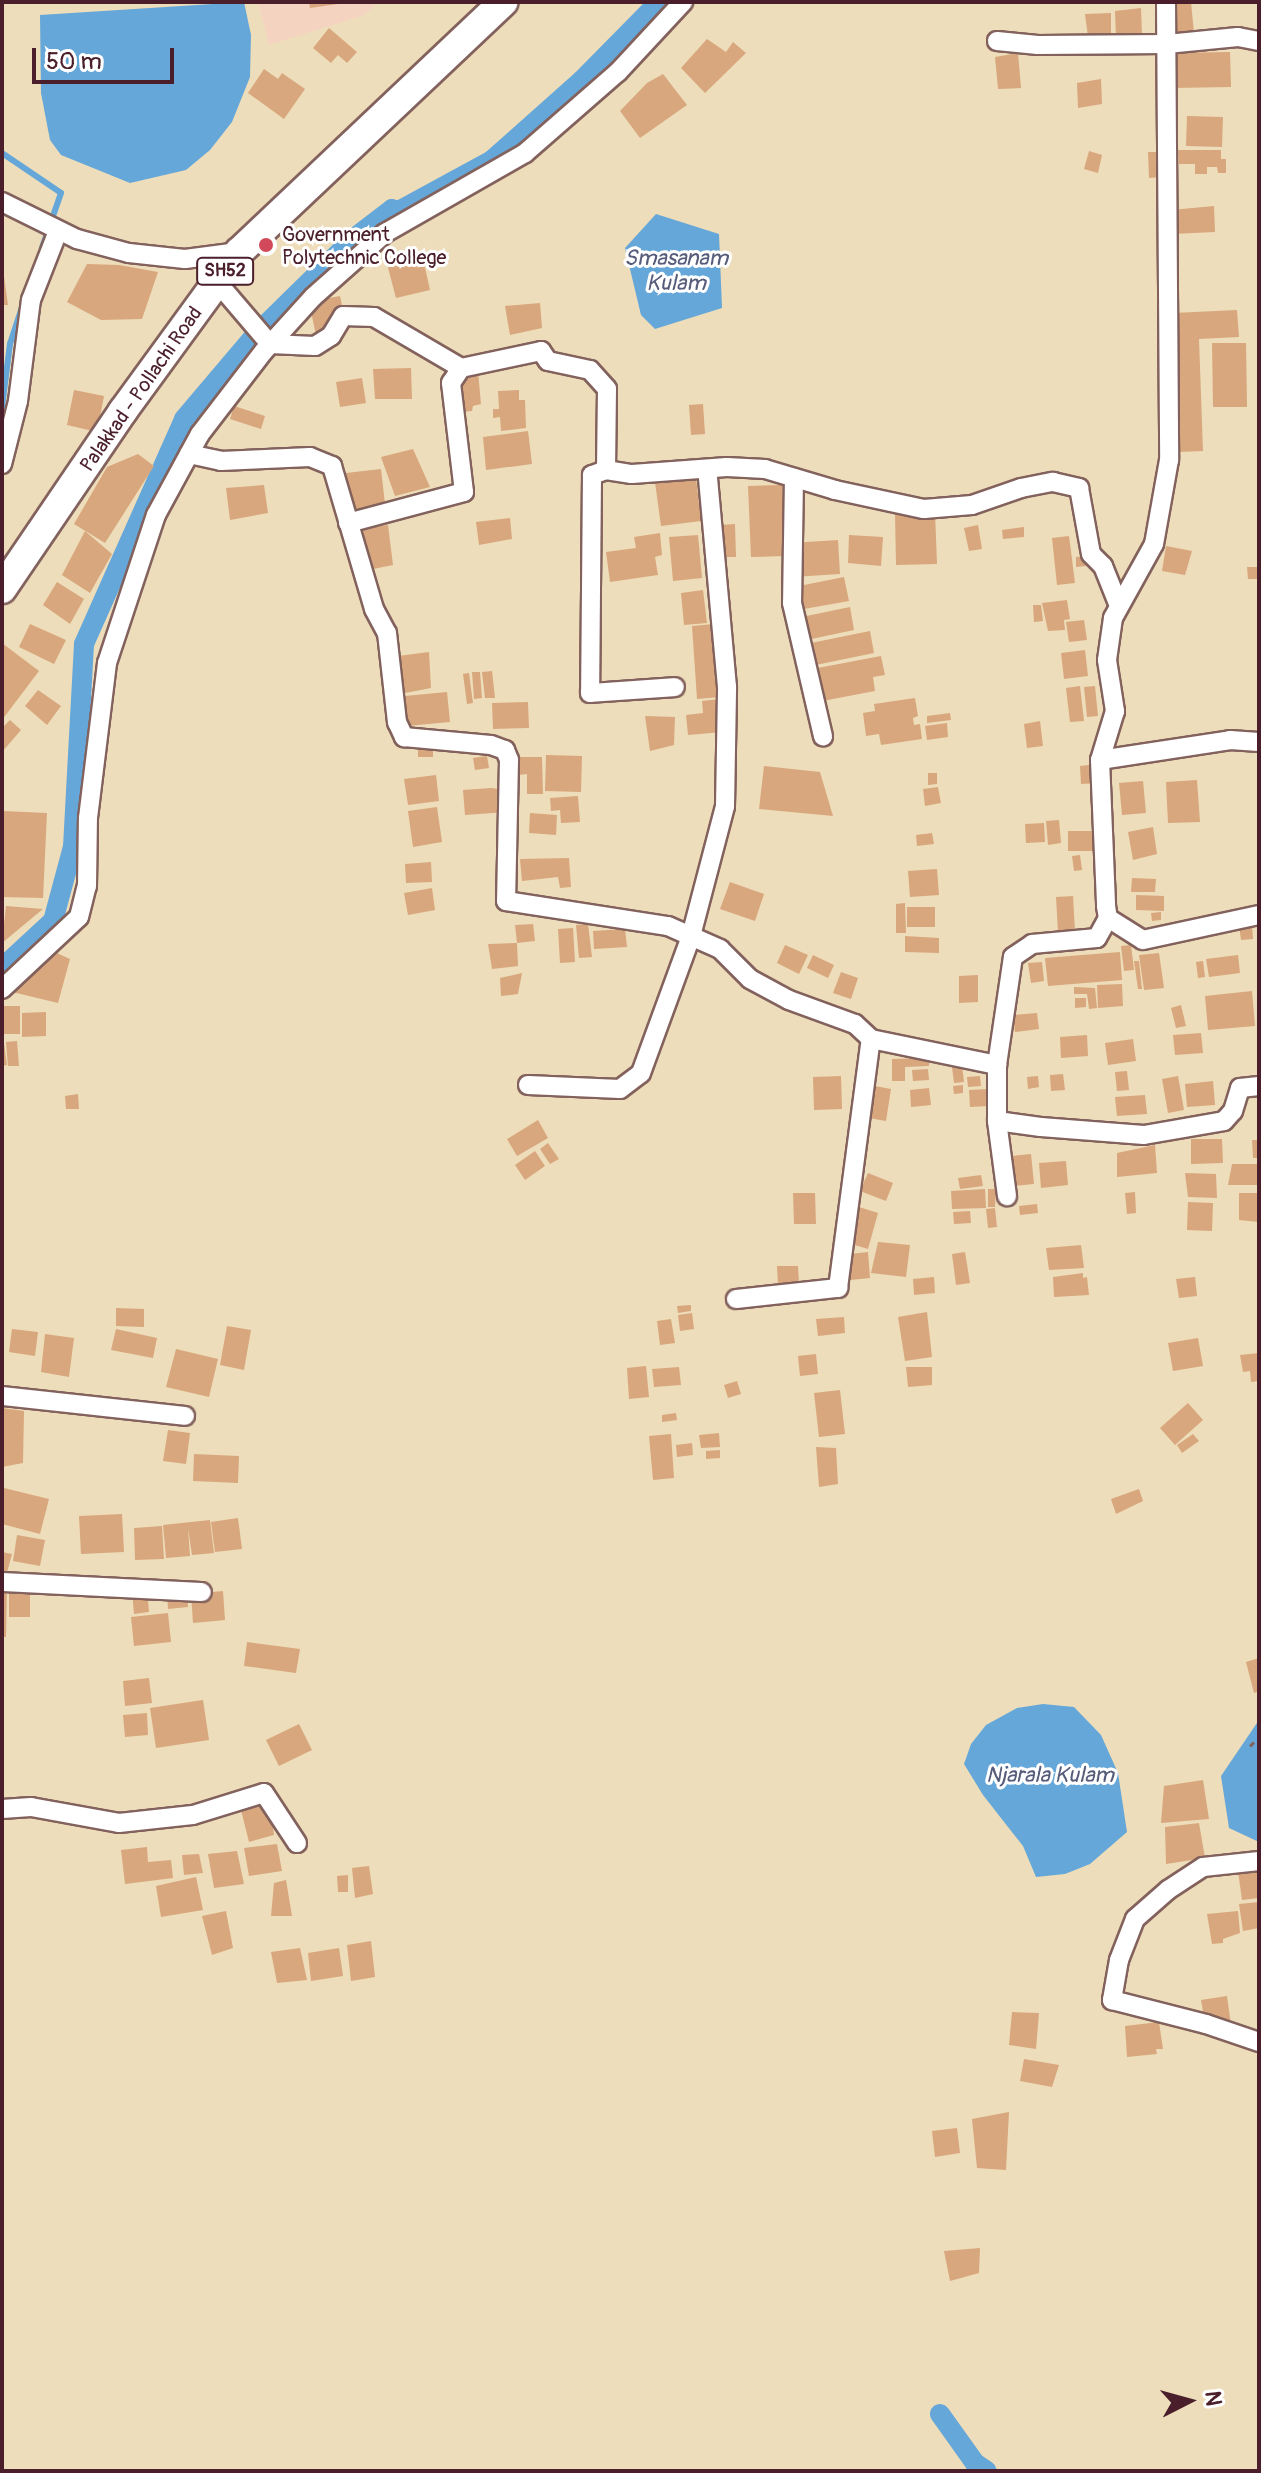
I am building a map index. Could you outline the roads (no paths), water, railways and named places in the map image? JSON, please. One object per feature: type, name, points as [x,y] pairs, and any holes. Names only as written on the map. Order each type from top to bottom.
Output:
[{"type":"main road","name":"Palakkad - Pollachi Road","points":[[2,589],[239,252],[503,2]]},
{"type":"street","points":[[2,989],[79,917],[87,886],[88,818],[107,663],[156,515],[200,434],[270,344],[313,297],[385,233],[525,153],[618,72],[683,2]]},
{"type":"street","points":[[1007,1196],[997,1121],[997,1045],[1013,957],[1032,944],[1097,938],[1108,918],[1100,760],[1115,711],[1107,660],[1113,618],[1154,544],[1169,460],[1166,2]]},
{"type":"street","points":[[997,41],[1038,45],[1167,44],[1238,37],[1259,41]]},
{"type":"street","points":[[2,202],[58,231],[129,253],[185,259],[239,252]]},
{"type":"street","points":[[2,464],[18,401],[31,300],[58,231]]},
{"type":"street","points":[[217,282],[270,344],[315,346],[331,336],[343,316],[374,317],[461,368],[541,351],[548,361],[590,370],[607,389],[606,470]]},
{"type":"street","points":[[348,523],[464,492],[451,383],[461,368]]},
{"type":"street","points":[[189,454],[221,461],[310,457],[332,466],[374,609],[387,633],[397,722],[404,737],[491,745],[505,750],[509,760],[506,901],[668,926],[720,949],[750,979],[789,1000],[855,1024],[871,1039],[997,1065]]},
{"type":"street","points":[[528,1085],[620,1089],[641,1073],[691,936],[725,806],[727,687],[707,469]]},
{"type":"street","points":[[675,687],[590,693],[592,475],[606,470],[632,474],[765,469],[924,509],[972,505],[1021,488],[1053,482],[1079,488],[1091,554],[1103,566],[1119,606]]},
{"type":"street","points":[[794,478],[792,603],[823,736]]},
{"type":"street","points":[[1100,760],[1230,740],[1259,742]]},
{"type":"street","points":[[1108,918],[1143,940],[1259,915]]},
{"type":"street","points":[[736,1299],[838,1288],[871,1039]]},
{"type":"street","points":[[997,1121],[1144,1135],[1224,1121],[1233,1111],[1240,1088],[1259,1086]]},
{"type":"street","points":[[2,1396],[185,1416]]},
{"type":"street","points":[[2,1582],[202,1592]]},
{"type":"street","points":[[2,1809],[31,1807],[119,1823],[193,1815],[264,1793],[297,1843]]},
{"type":"street","points":[[1259,1861],[1203,1867],[1168,1890],[1135,1919],[1119,1960],[1112,2000],[1206,2024],[1259,2042]]},
{"type":"water","points":[[244,2],[251,35],[250,77],[232,122],[210,150],[186,170],[130,183],[61,155],[50,140],[41,93],[40,15]]},
{"type":"water","name":"Smasanam Kulam","points":[[656,214],[719,234],[722,308],[655,329],[641,315],[625,248]]},
{"type":"water","name":"Njarala Kulam","points":[[1043,1704],[1074,1707],[1101,1735],[1118,1773],[1127,1832],[1090,1864],[1065,1874],[1036,1877],[1023,1846],[983,1795],[964,1764],[971,1744],[986,1725],[1017,1708]]},
{"type":"water","points":[[1259,1720],[1259,1842],[1229,1828],[1221,1776]]},
{"type":"waterway","points":[[2,968],[53,921],[73,847],[84,644],[184,419],[257,333],[353,239],[392,209],[393,214],[492,160],[582,80],[659,2]]},
{"type":"waterway","points":[[2,153],[61,193],[42,248]]},
{"type":"waterway","points":[[2,407],[10,344],[22,307]]},
{"type":"waterway","points":[[940,2414],[975,2463],[987,2471]]},
{"type":"place","name":"Government Polytechnic College","points":[[266,245]]}]
